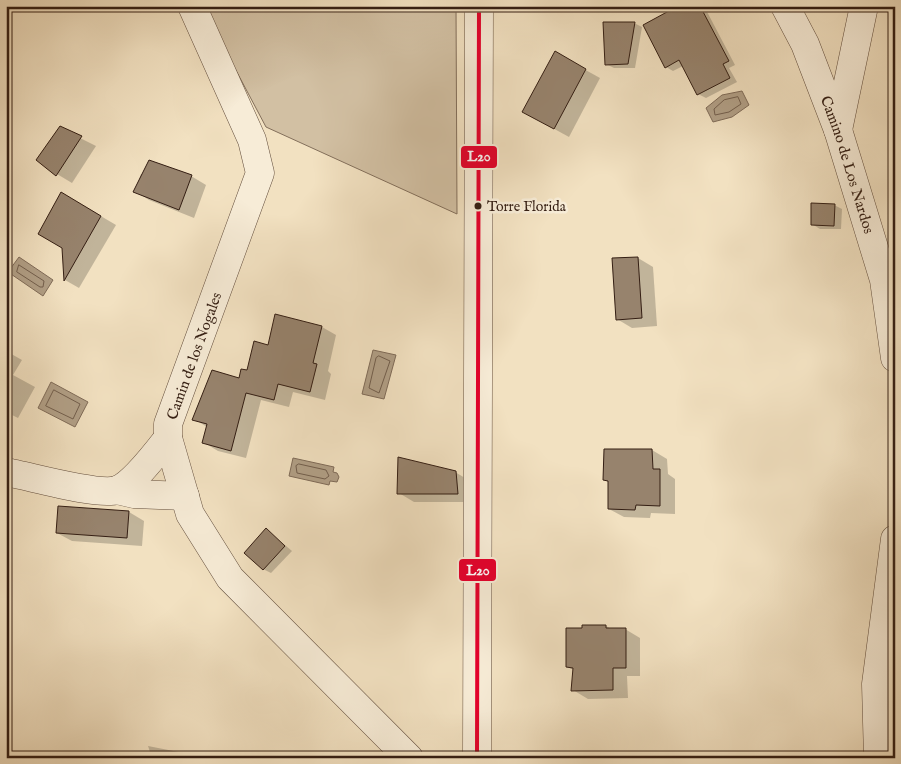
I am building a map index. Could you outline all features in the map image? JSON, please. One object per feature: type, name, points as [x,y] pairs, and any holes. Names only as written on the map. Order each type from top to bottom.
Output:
[{"type":"street","name":"Camin de los Nogales","points":[[192,6],[252,140],[260,174],[168,424],[168,438],[190,514],[230,578],[409,758]]},
{"type":"street","points":[[478,758],[479,6]]},
{"type":"street","name":"Camino de Los Nardos","points":[[785,6],[805,44],[838,130],[884,280],[895,358]]},
{"type":"street","points":[[838,130],[864,6]]},
{"type":"street","points":[[117,490],[139,473],[168,438]]},
{"type":"street","points":[[6,472],[98,490],[117,490],[134,494],[185,496]]},
{"type":"street","points":[[878,758],[876,684],[895,539]]},
{"type":"shaded area","points":[[204,6],[456,6],[457,214],[266,127],[204,10]]},
{"type":"water","points":[[742,91],[749,105],[732,117],[713,122],[706,108],[722,95]]},
{"type":"water","points":[[19,257],[53,280],[43,296],[8,272]]},
{"type":"water","points":[[373,350],[396,355],[384,399],[362,394]]},
{"type":"water","points":[[51,382],[88,402],[75,427],[38,408]]},
{"type":"water","points":[[293,458],[334,467],[333,472],[337,473],[339,477],[337,482],[330,481],[329,485],[289,476]]},
{"type":"building","points":[[678,6],[700,6],[729,61],[723,64],[730,78],[697,95],[679,60],[665,68],[643,25]]},
{"type":"building","points":[[603,22],[635,22],[628,64],[605,65]]},
{"type":"building","points":[[555,51],[586,69],[554,129],[522,112]]},
{"type":"building","points":[[60,126],[82,136],[56,176],[36,160]]},
{"type":"building","points":[[149,160],[192,175],[179,210],[133,192]]},
{"type":"building","points":[[61,192],[101,216],[64,281],[62,248],[38,234]]},
{"type":"building","points":[[811,203],[835,204],[834,226],[811,225]]},
{"type":"building","points":[[638,257],[642,318],[616,320],[612,258]]},
{"type":"building","points":[[275,314],[322,326],[313,363],[317,364],[310,392],[278,384],[274,400],[246,393],[231,451],[202,443],[207,424],[192,420],[212,370],[239,378],[241,369],[247,370],[254,341],[268,345]]},
{"type":"building","points":[[604,449],[652,449],[653,469],[660,469],[660,506],[636,505],[635,510],[608,509],[608,481],[603,480]]},
{"type":"building","points":[[398,457],[456,471],[458,494],[397,494]]},
{"type":"building","points":[[58,506],[129,511],[127,538],[56,533]]},
{"type":"building","points":[[266,528],[285,546],[263,570],[244,553]]},
{"type":"building","points":[[582,625],[606,625],[606,628],[626,628],[626,668],[613,668],[613,690],[571,691],[573,668],[566,667],[566,628],[582,628]]},
{"type":"transit line","name":"L20","points":[[477,758],[479,6]]},
{"type":"place","name":"Torre Florida","points":[[478,206]]}]
